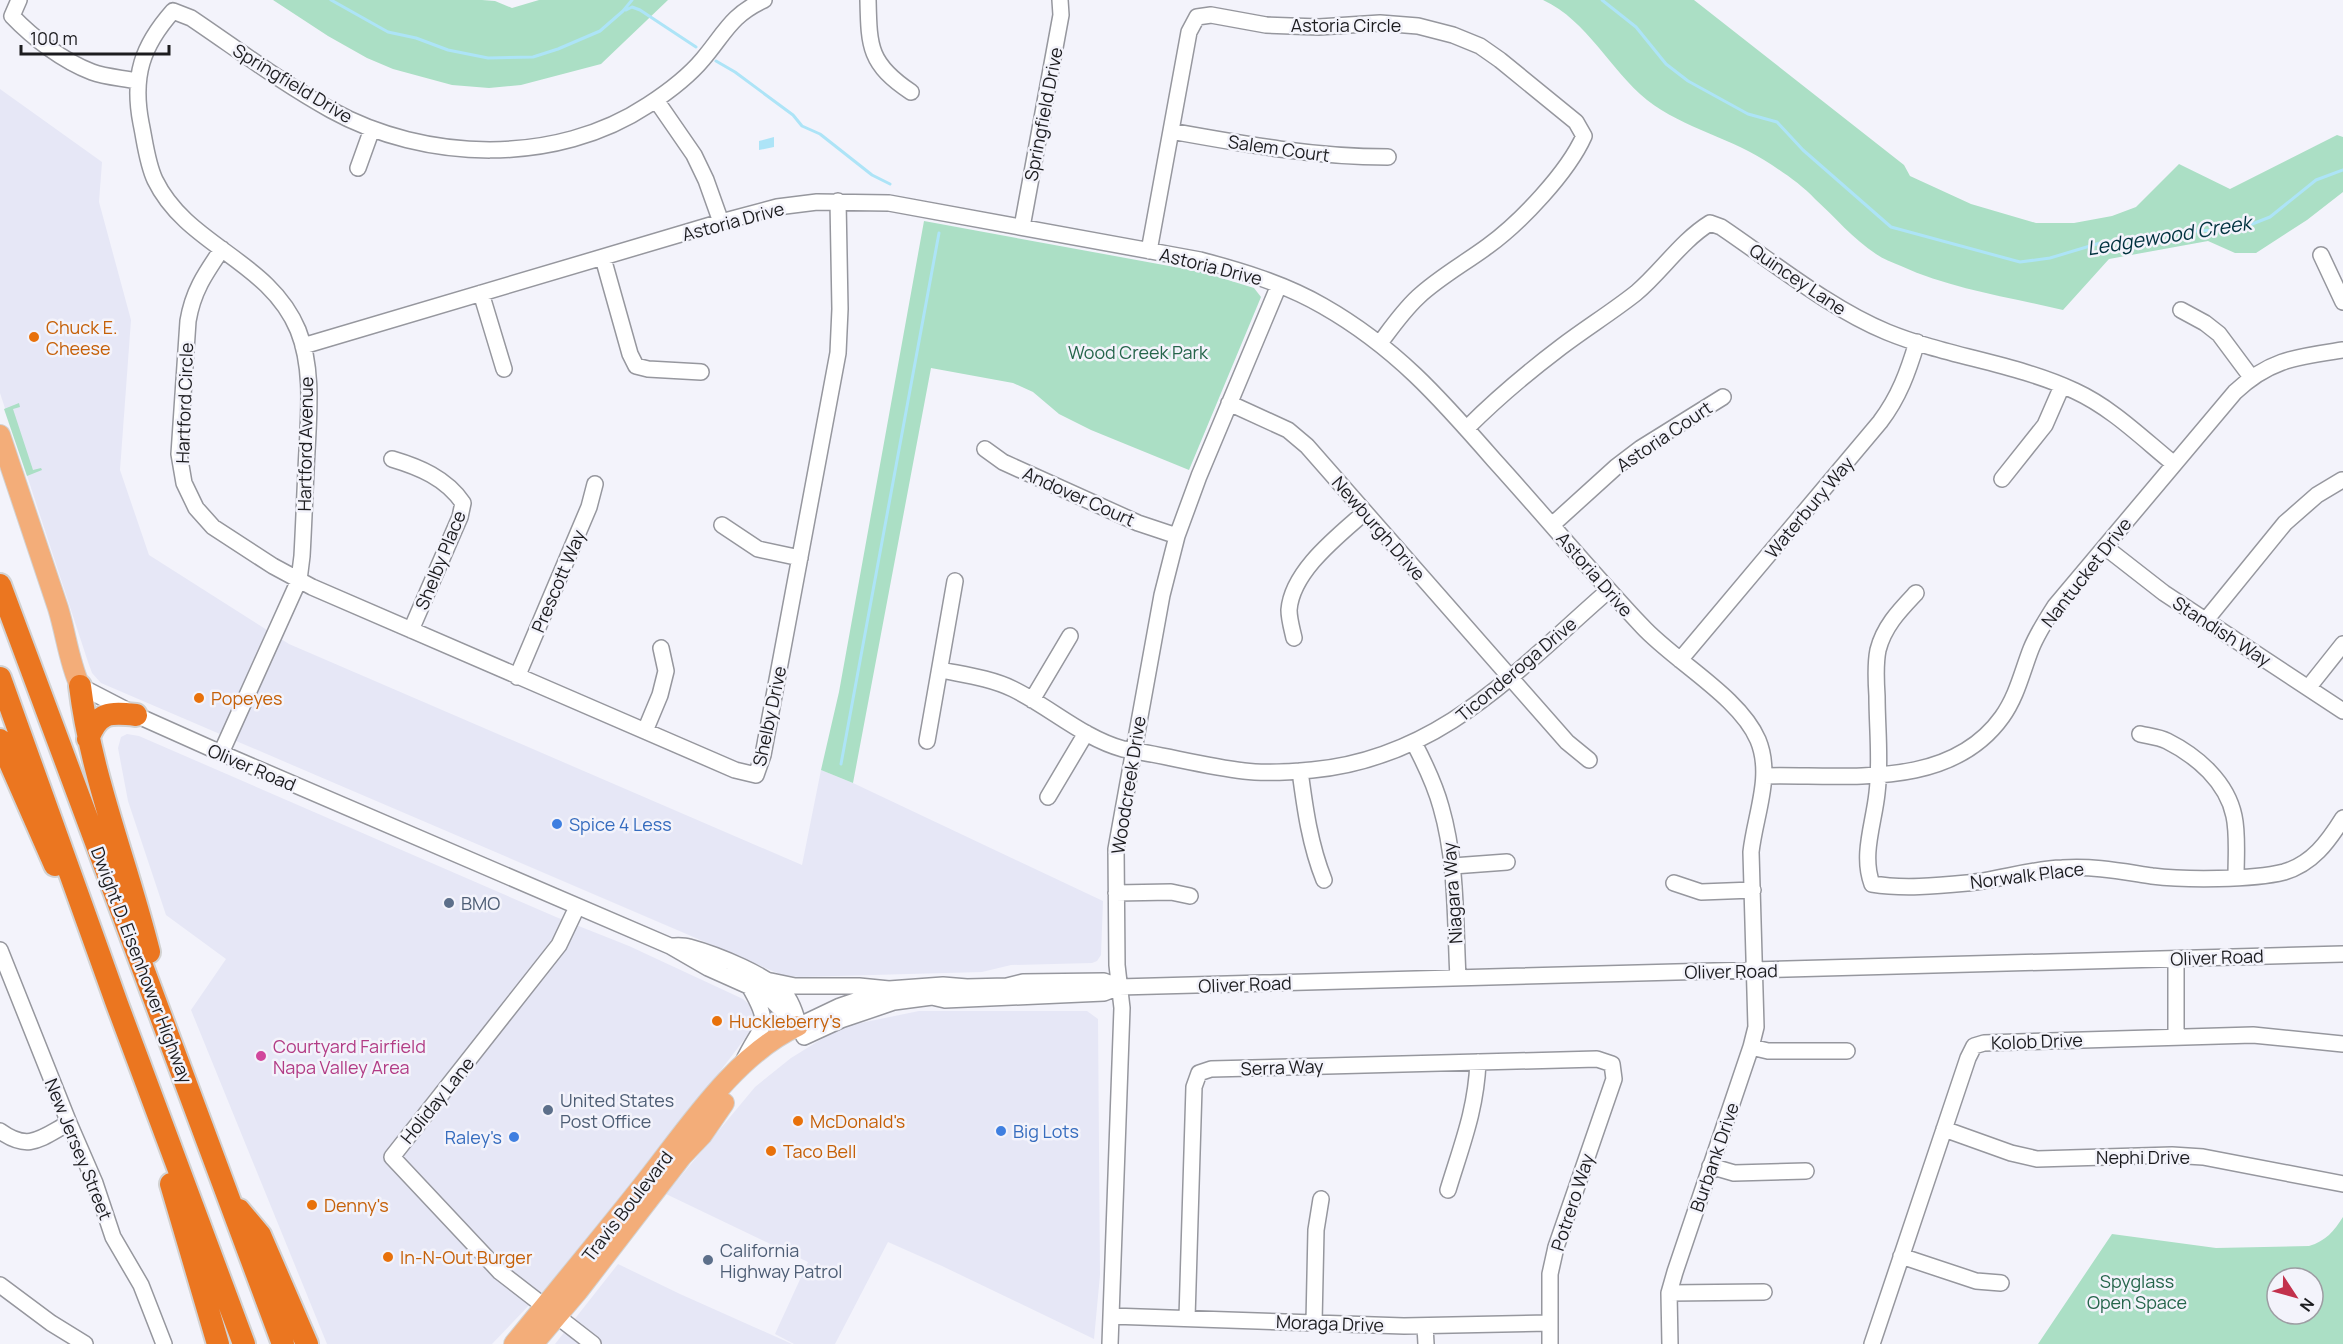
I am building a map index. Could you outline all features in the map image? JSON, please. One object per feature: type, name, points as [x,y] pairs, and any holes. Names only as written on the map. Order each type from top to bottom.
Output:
[{"type":"highway","name":"Dwight D. Eisenhower Highway","points":[[0,585],[283,1344]]},
{"type":"highway","name":"Dwight D. Eisenhower Highway","points":[[0,678],[117,1004],[244,1344]]},
{"type":"highway","points":[[80,686],[88,739],[136,899],[169,1035]]},
{"type":"highway","points":[[88,739],[94,724],[102,717],[116,713],[136,715]]},
{"type":"highway","points":[[0,740],[117,1004]]},
{"type":"highway","points":[[147,1083],[177,1207],[218,1344]]},
{"type":"highway","points":[[230,1198],[260,1235],[307,1344]]},
{"type":"main road","points":[[0,435],[58,608],[74,673],[80,686]]},
{"type":"main road","name":"Travis Boulevard","points":[[514,1344],[551,1311],[641,1211],[732,1094],[801,1031]]},
{"type":"main road","name":"Travis Boulevard","points":[[533,1344],[551,1311],[716,1094],[741,1065],[776,1037],[801,1031]]},
{"type":"street","points":[[20,0],[12,16],[25,29],[70,61],[93,72],[137,81]]},
{"type":"street","name":"Springfield Drive","points":[[173,10],[191,18],[332,110],[372,129],[434,145],[468,149],[512,148],[545,144],[609,126],[656,100],[697,65],[733,19],[764,0]]},
{"type":"street","points":[[868,0],[869,38],[876,59],[890,78],[911,92]]},
{"type":"street","name":"Springfield Drive","points":[[1022,227],[1061,15],[1060,0]]},
{"type":"street","name":"Hartford Avenue","points":[[173,10],[151,40],[137,81],[136,98],[148,161],[155,180],[177,213],[194,229],[245,264],[279,297],[291,316],[303,346],[309,390],[303,556],[299,580],[221,753]]},
{"type":"street","name":"Astoria Circle","points":[[1149,251],[1189,32],[1197,17],[1211,15],[1266,25],[1319,27],[1380,23],[1408,25],[1453,34],[1480,46],[1500,60],[1576,122],[1584,136],[1577,151],[1538,199],[1512,226],[1491,244],[1419,295],[1403,312],[1380,344]]},
{"type":"street","points":[[656,100],[694,155],[721,222]]},
{"type":"street","points":[[358,168],[372,129]]},
{"type":"street","name":"Salem Court","points":[[1171,131],[1290,152],[1327,156],[1388,157]]},
{"type":"street","name":"Astoria Drive","points":[[303,346],[721,222],[777,207],[838,201],[889,203],[1210,262],[1279,285],[1321,304],[1380,344],[1420,377],[1644,629],[1729,702],[1746,720],[1758,740],[1765,776],[1751,852],[1755,970]]},
{"type":"street","name":"Shelby Drive","points":[[299,580],[517,677],[735,770],[756,775],[763,755],[838,353],[840,309],[838,201]]},
{"type":"street","name":"Quincey Lane","points":[[1467,428],[1527,374],[1564,345],[1613,312],[1639,290],[1697,231],[1710,223],[1721,227],[1853,316],[1889,333],[2062,386],[2097,403],[2174,464]]},
{"type":"street","name":"Hartford Circle","points":[[222,249],[201,280],[192,300],[188,321],[179,454],[184,483],[196,508],[213,527],[299,580]]},
{"type":"street","points":[[2321,255],[2343,302]]},
{"type":"street","points":[[603,258],[630,354],[636,366],[648,369],[701,372]]},
{"type":"street","name":"Woodcreek Drive","points":[[1110,1344],[1122,1008],[1119,987],[1116,849],[1162,595],[1177,536],[1199,476],[1279,285]]},
{"type":"street","points":[[481,293],[504,369]]},
{"type":"street","points":[[2181,310],[2205,323],[2219,334],[2251,377]]},
{"type":"street","name":"Waterbury Way","points":[[1680,660],[1887,414],[1905,381],[1917,342]]},
{"type":"street","name":"Nantucket Drive","points":[[1765,776],[1904,772],[1935,766],[1959,756],[1981,741],[2002,717],[2013,699],[2030,650],[2055,606],[2235,392],[2251,377],[2291,358],[2343,350]]},
{"type":"street","points":[[2002,479],[2045,425],[2062,386]]},
{"type":"street","name":"Astoria Court","points":[[1552,525],[1633,454],[1723,397]]},
{"type":"street","name":"Newburgh Drive","points":[[1229,403],[1288,430],[1307,446],[1567,742],[1589,760]]},
{"type":"street","name":"Andover Court","points":[[985,448],[1003,462],[1138,523],[1177,536]]},
{"type":"street","name":"Shelby Place","points":[[392,459],[421,468],[455,492],[463,503],[460,517],[411,630]]},
{"type":"street","points":[[2206,620],[2285,523],[2317,495],[2342,480]]},
{"type":"street","name":"Prescott Way","points":[[517,677],[589,507],[595,484]]},
{"type":"street","points":[[1294,638],[1289,612],[1291,599],[1299,582],[1312,562],[1365,512]]},
{"type":"street","points":[[722,525],[758,549],[800,558]]},
{"type":"street","name":"Standish Way","points":[[2105,547],[2138,575],[2343,711]]},
{"type":"street","points":[[927,741],[955,581]]},
{"type":"street","name":"Ticonderoga Drive","points":[[940,670],[991,680],[1032,700],[1112,746],[1245,772],[1300,771],[1347,765],[1377,758],[1414,743],[1444,727],[1478,705],[1609,590]]},
{"type":"street","points":[[1879,774],[1876,673],[1878,652],[1883,635],[1893,619],[1916,593]]},
{"type":"street","points":[[1032,700],[1070,636]]},
{"type":"street","points":[[2308,688],[2343,644]]},
{"type":"street","points":[[645,731],[660,695],[666,671],[661,648]]},
{"type":"street","name":"Oliver Road","points":[[80,686],[136,715],[221,753],[670,946],[708,968],[764,993],[801,1031]]},
{"type":"street","points":[[1048,797],[1086,732]]},
{"type":"street","points":[[2140,734],[2166,740],[2197,760],[2211,772],[2227,795],[2235,817],[2236,877]]},
{"type":"street","name":"Niagara Way","points":[[1414,743],[1441,807],[1453,866],[1458,978]]},
{"type":"street","points":[[1300,771],[1306,822],[1314,855],[1324,880]]},
{"type":"street","name":"Norwalk Place","points":[[1879,774],[1867,871],[1872,884],[1886,886],[1968,883],[2060,868],[2105,868],[2174,878],[2236,877],[2285,872],[2309,860],[2329,841],[2343,818]]},
{"type":"street","points":[[1453,866],[1507,862]]},
{"type":"street","points":[[1674,883],[1701,892],[1753,890]]},
{"type":"street","points":[[1116,893],[1171,892],[1190,896]]},
{"type":"street","name":"Holiday Lane","points":[[577,907],[559,945],[392,1157],[500,1272],[593,1344]]},
{"type":"street","name":"Oliver Road","points":[[670,946],[686,946],[768,981],[795,986],[859,986],[889,989],[943,985],[1007,986],[1023,982],[1104,981],[1119,987]]},
{"type":"street","name":"New Jersey Street","points":[[0,950],[95,1183],[113,1237],[141,1285],[159,1342]]},
{"type":"street","name":"Oliver Road","points":[[801,1031],[894,1002],[932,997],[945,1000],[1104,993],[1119,987],[2343,954]]},
{"type":"street","points":[[2176,958],[2176,1037]]},
{"type":"street","name":"Burbank Drive","points":[[1670,1344],[1669,1293],[1756,1027],[1755,970]]},
{"type":"street","name":"Oliver Road","points":[[768,981],[786,996],[795,1010],[801,1031]]},
{"type":"street","points":[[741,1065],[764,1020],[759,1004],[749,986]]},
{"type":"street","name":"Oliver Road","points":[[801,1031],[840,1006],[889,989]]},
{"type":"street","name":"Kolob Drive","points":[[1872,1344],[1974,1046],[1984,1043],[2253,1035],[2343,1044]]},
{"type":"street","points":[[1751,1047],[1768,1051],[1847,1051]]},
{"type":"street","name":"Serra Way","points":[[1187,1318],[1194,1087],[1199,1073],[1211,1069],[1597,1059],[1612,1064]]},
{"type":"street","points":[[1448,1190],[1473,1113],[1478,1062]]},
{"type":"street","name":"Potrero Way","points":[[1550,1344],[1550,1274],[1556,1248],[1614,1079],[1612,1064]]},
{"type":"street","points":[[0,1131],[13,1141],[26,1143],[69,1123]]},
{"type":"street","name":"Nephi Drive","points":[[1944,1129],[2011,1153],[2037,1159],[2172,1155],[2203,1157],[2343,1184]]},
{"type":"street","points":[[1710,1166],[1734,1173],[1806,1171]]},
{"type":"street","points":[[1314,1323],[1316,1230],[1321,1199]]},
{"type":"street","points":[[1901,1256],[1976,1281],[2001,1283]]},
{"type":"street","points":[[0,1285],[51,1323],[85,1344]]},
{"type":"street","points":[[1669,1293],[1764,1292]]},
{"type":"street","name":"Moraga Drive","points":[[1111,1316],[1425,1326],[1549,1323]]},
{"type":"street","points":[[1425,1326],[1426,1344]]},
{"type":"shaded area","points":[[0,89],[102,162],[99,202],[131,320],[120,470],[149,555],[289,644],[802,865],[821,770],[853,783],[1103,901],[1101,955],[1097,961],[1011,965],[982,972],[799,977],[782,975],[101,683],[92,673],[88,662],[0,393]]},
{"type":"shaded area","points":[[127,734],[139,736],[556,917],[629,946],[743,999],[752,1007],[754,1022],[752,1029],[709,1086],[556,1277],[492,1344],[327,1344],[191,1010],[226,959],[166,915],[128,801],[118,748],[121,737]]},
{"type":"shaded area","points":[[919,1011],[1087,1011],[1098,1019],[1100,1275],[1094,1339],[888,1242],[835,1344],[794,1344],[775,1334],[808,1262],[666,1194],[755,1087],[791,1058],[841,1027]]},
{"type":"shaded area","points":[[618,1264],[680,1294],[792,1344],[555,1344]]},
{"type":"green space","points":[[273,0],[482,0],[495,1],[512,8],[539,0],[668,0],[601,64],[521,85],[489,88],[452,85],[393,69],[367,58],[328,36]]},
{"type":"green space","points":[[1543,0],[1694,0],[1904,165],[1910,176],[1971,204],[2036,223],[2074,223],[2112,216],[2136,207],[2179,164],[2230,189],[2337,135],[2343,137],[2343,192],[2307,220],[2256,253],[2235,253],[2208,241],[2109,259],[2063,310],[1980,292],[1920,274],[1876,254],[1852,235],[1795,181],[1778,169],[1741,148],[1677,119],[1647,100],[1633,88],[1573,20]]},
{"type":"green space","name":"Wood Creek Park","points":[[924,221],[1202,272],[1254,288],[1261,297],[1189,470],[1091,430],[1059,414],[1033,392],[1013,383],[931,368],[853,783],[821,770],[839,692]]},
{"type":"green space","points":[[19,403],[20,407],[13,409],[33,470],[41,468],[42,470],[27,476],[4,409]]},
{"type":"green space","name":"Spyglass Open Space","points":[[2343,1217],[2343,1344],[2038,1344],[2112,1234],[2216,1248],[2309,1246],[2333,1231]]},
{"type":"water","points":[[774,137],[774,147],[759,150],[759,141]]},
{"type":"waterway","name":"Ledgewood Creek","points":[[331,0],[388,32],[416,38],[448,50],[488,58],[533,57],[558,49],[600,31],[632,0]]},
{"type":"waterway","name":"Ledgewood Creek","points":[[1602,0],[1636,27],[1666,64],[1688,81],[1748,114],[1777,122],[1803,150],[1891,227],[2020,262],[2050,258],[2100,243],[2155,234],[2242,228],[2270,217],[2316,180],[2343,170]]},
{"type":"waterway","points":[[626,10],[632,7],[640,10],[696,47]]},
{"type":"waterway","points":[[716,61],[735,72],[793,115],[802,126],[820,134],[872,175],[890,184]]},
{"type":"waterway","points":[[841,764],[939,233]]},
{"type":"place","name":"Chuck E. Cheese","points":[[34,337]]},
{"type":"place","name":"Popeyes","points":[[199,698]]},
{"type":"place","name":"Spice 4 Less","points":[[557,824]]},
{"type":"place","name":"BMO","points":[[449,903]]},
{"type":"place","name":"Huckleberry's","points":[[717,1021]]},
{"type":"place","name":"Courtyard Fairfield Napa Valley Area","points":[[261,1056]]},
{"type":"place","name":"United States Post Office","points":[[548,1110]]},
{"type":"place","name":"McDonald's","points":[[798,1121]]},
{"type":"place","name":"Big Lots","points":[[1001,1131]]},
{"type":"place","name":"Raley's","points":[[514,1137]]},
{"type":"place","name":"Taco Bell","points":[[771,1151]]},
{"type":"place","name":"Denny's","points":[[312,1205]]},
{"type":"place","name":"In-N-Out Burger","points":[[388,1257]]},
{"type":"place","name":"California Highway Patrol","points":[[708,1260]]}]
